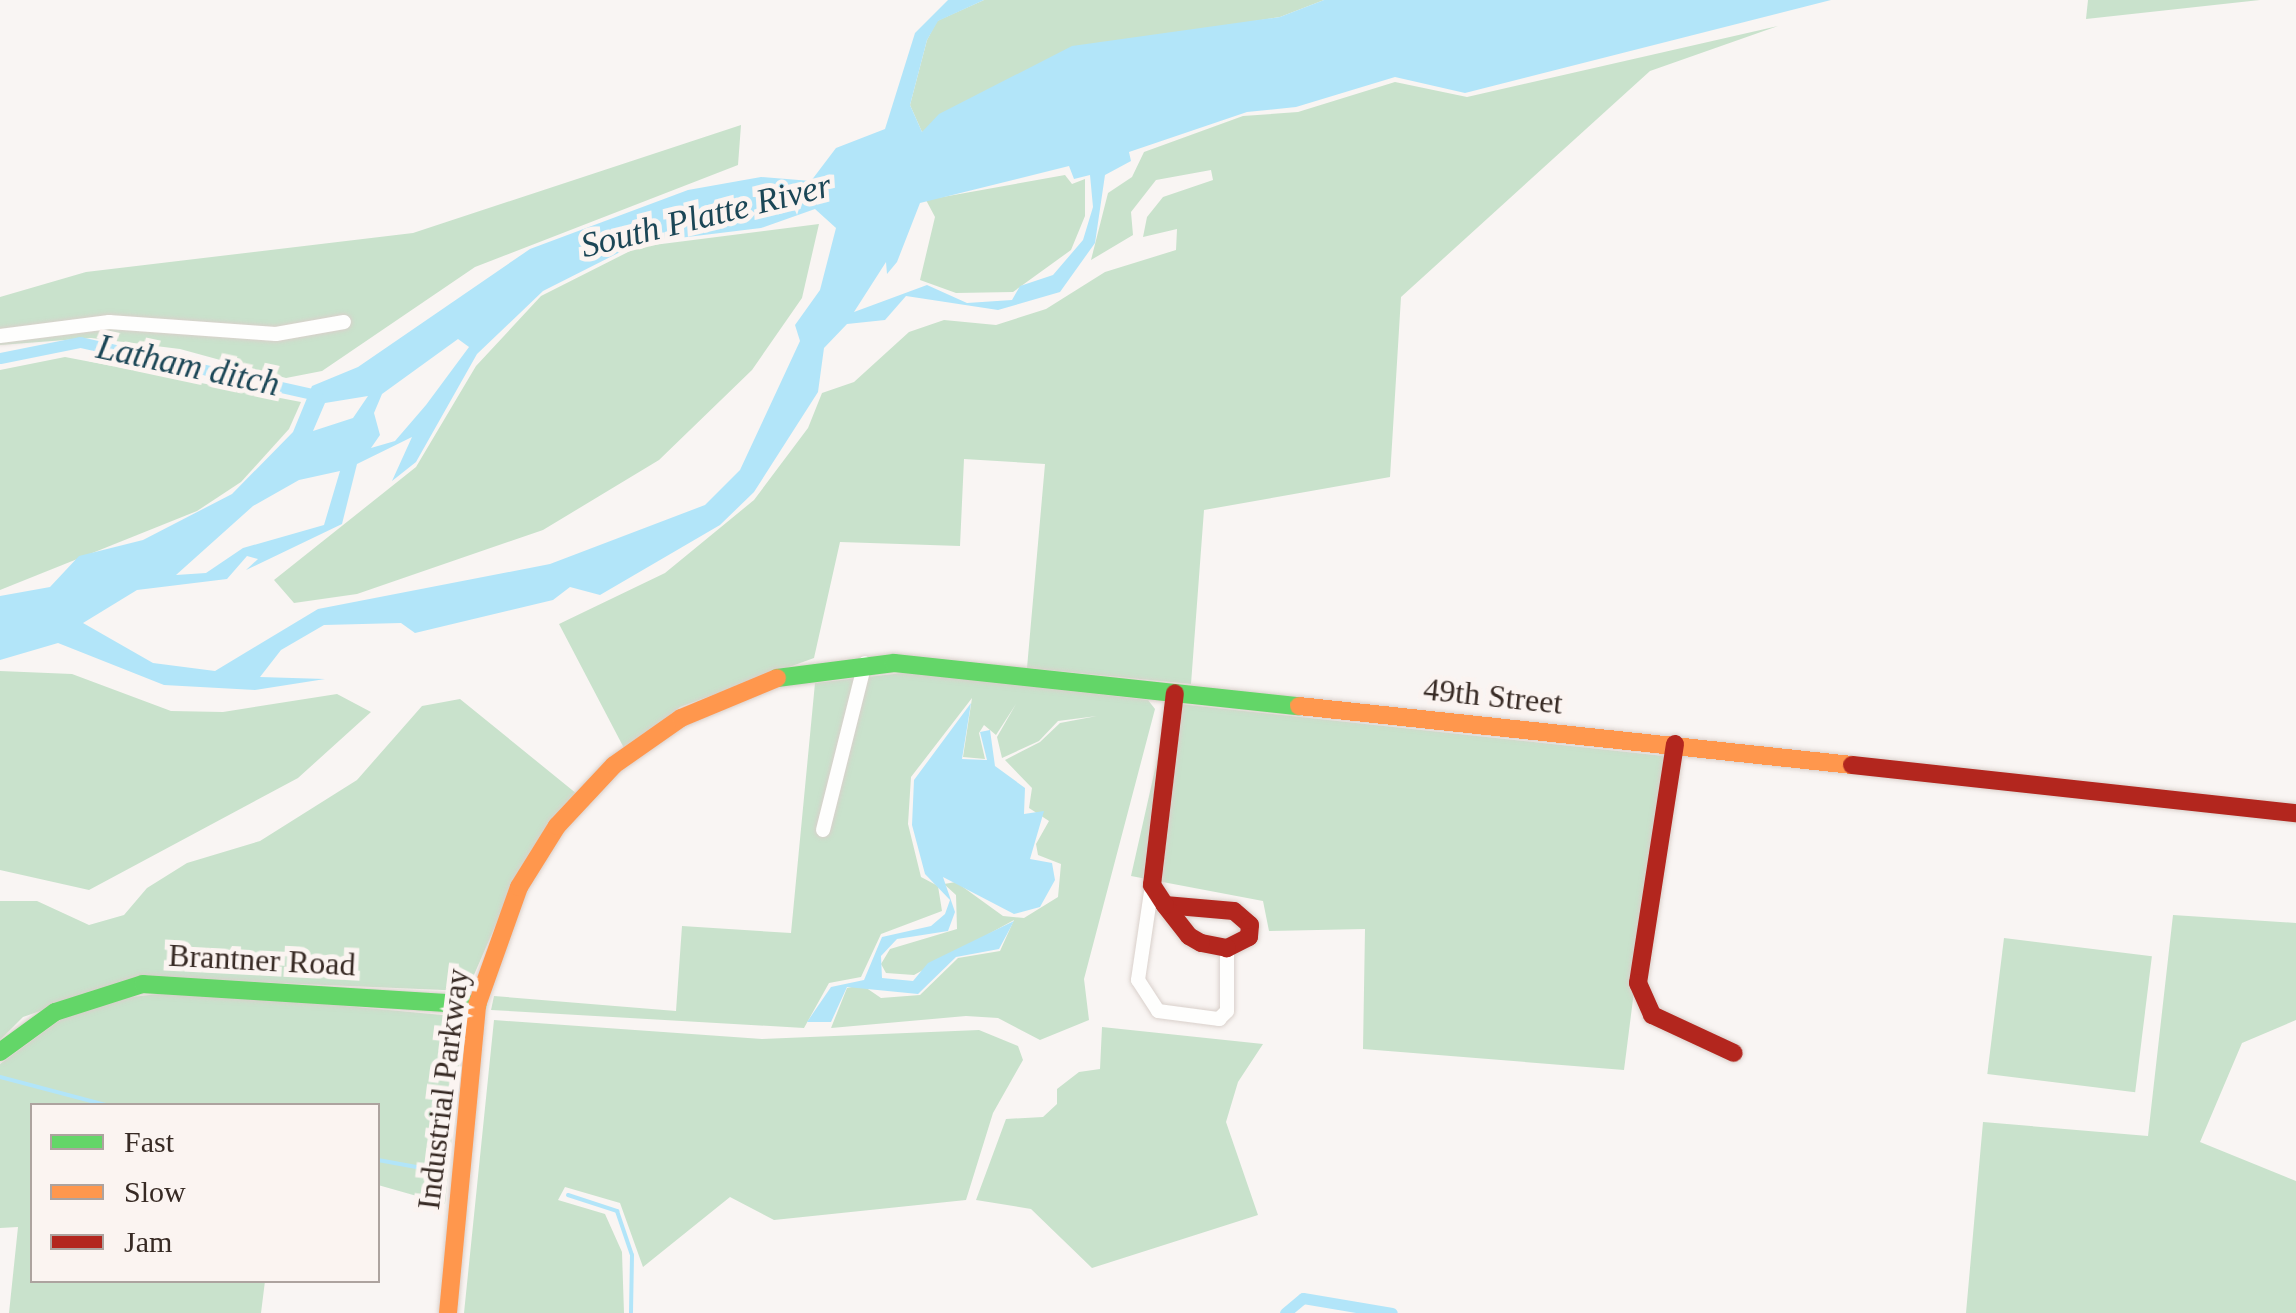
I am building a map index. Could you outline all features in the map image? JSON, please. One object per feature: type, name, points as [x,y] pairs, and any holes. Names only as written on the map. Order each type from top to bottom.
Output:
[{"type":"street","points":[[0,336],[109,322],[276,334],[344,322]]},
{"type":"street","points":[[823,830],[865,662]]},
{"type":"street","name":"49th Street","points":[[691,713],[784,675],[865,662],[1674,744],[2296,814]]},
{"type":"street","points":[[1174,693],[1175,738],[1138,980],[1158,1011],[1219,1020],[1227,1012],[1227,948]]},
{"type":"street","name":"Industrial Parkway","points":[[448,1313],[477,1005],[502,921],[558,826],[614,765],[691,713]]},
{"type":"street","points":[[1674,744],[1638,983],[1652,1015],[1734,1053]]},
{"type":"street","points":[[1152,885],[1164,905],[1189,936],[1227,948],[1249,936],[1243,917],[1164,905]]},
{"type":"street","name":"Brantner Road","points":[[0,1052],[55,1012],[143,984],[477,1005]]},
{"type":"green space","points":[[984,0],[1324,0],[1280,17],[1126,42],[922,132],[910,105],[927,40],[937,21]]},
{"type":"green space","points":[[2088,0],[2260,0],[2086,19]]},
{"type":"green space","points":[[1778,26],[1650,71],[1401,297],[1390,477],[1204,510],[1191,684],[1027,668],[1045,464],[964,459],[960,546],[840,542],[814,658],[680,707],[625,750],[559,624],[665,573],[754,500],[808,428],[822,393],[854,382],[909,332],[944,320],[996,325],[1046,309],[1105,272],[1176,250],[1177,229],[1143,237],[1147,217],[1163,197],[1213,180],[1211,170],[1156,180],[1131,212],[1133,235],[1091,260],[1108,193],[1132,177],[1144,152],[1243,116],[1298,112],[1395,82],[1467,97]]},
{"type":"green space","points":[[741,125],[738,165],[475,267],[322,371],[286,378],[180,349],[91,338],[0,345],[0,297],[86,272],[413,233]]},
{"type":"green space","points":[[1065,175],[1072,184],[1085,179],[1085,216],[1071,250],[1013,292],[956,293],[920,280],[935,217],[926,200]]},
{"type":"green space","points":[[819,224],[802,298],[752,370],[659,460],[543,530],[357,594],[294,603],[274,580],[416,467],[476,366],[541,296],[638,247]]},
{"type":"green space","points":[[65,357],[301,402],[289,429],[241,482],[197,511],[0,590],[0,370]]},
{"type":"green space","points":[[0,671],[72,674],[171,711],[223,712],[337,694],[371,712],[298,778],[89,890],[0,870]]},
{"type":"green space","points":[[911,672],[1148,700],[1155,709],[1084,979],[1089,1020],[1040,1040],[998,1018],[966,1016],[831,1028],[847,988],[862,985],[881,998],[920,995],[958,958],[1000,951],[1014,920],[914,975],[886,973],[881,964],[890,949],[957,929],[956,895],[944,884],[956,882],[1003,916],[1024,918],[1058,897],[1061,864],[1038,855],[1036,844],[1049,821],[1029,808],[1032,788],[1005,760],[1040,742],[1060,723],[1097,716],[1058,721],[1039,741],[1002,758],[997,737],[1016,704],[996,735],[984,725],[979,733],[985,759],[963,757],[972,698],[911,777],[908,824],[921,877],[938,886],[942,911],[881,934],[861,977],[829,983],[804,1028],[491,1010],[494,996],[676,1011],[682,926],[791,933],[815,683]]},
{"type":"green space","points":[[460,699],[577,794],[520,869],[467,991],[138,977],[23,1017],[0,1040],[0,901],[37,901],[89,925],[124,915],[147,888],[187,863],[260,841],[357,780],[422,706]]},
{"type":"green space","points":[[1170,703],[1664,756],[1624,1070],[1363,1049],[1365,929],[1269,931],[1263,901],[1131,876]]},
{"type":"green space","points":[[2173,915],[2296,923],[2296,1020],[2242,1043],[2200,1142],[2296,1181],[2296,1313],[1966,1313],[1983,1122],[2148,1136]]},
{"type":"green space","points":[[2004,938],[2152,956],[2135,1092],[1987,1074]]},
{"type":"green space","points":[[183,991],[464,1017],[445,1204],[380,1186],[380,1103],[30,1103],[30,1283],[265,1283],[261,1313],[9,1313],[18,1227],[0,1228],[0,1064],[64,1017],[115,999]]},
{"type":"green space","points":[[494,1020],[762,1039],[979,1030],[1018,1046],[1023,1060],[993,1113],[966,1200],[774,1220],[730,1197],[643,1267],[620,1203],[565,1187],[558,1200],[605,1214],[622,1252],[624,1313],[464,1313]]},
{"type":"green space","points":[[1102,1027],[1263,1044],[1238,1082],[1226,1122],[1258,1215],[1092,1268],[1031,1209],[976,1200],[1006,1119],[1043,1117],[1057,1104],[1057,1089],[1079,1072],[1100,1069]]},
{"type":"water","name":"South Platte River","points":[[948,0],[984,0],[938,21],[927,40],[910,105],[922,132],[939,114],[1072,46],[1280,17],[1324,0],[1831,0],[1465,93],[1395,77],[1296,107],[1247,112],[1129,152],[1131,161],[1105,175],[1095,243],[1060,292],[998,310],[906,296],[885,320],[847,324],[824,348],[818,392],[754,492],[720,525],[600,595],[570,587],[553,600],[415,633],[401,623],[324,625],[281,650],[260,677],[325,679],[255,690],[164,685],[58,643],[0,660],[0,596],[50,587],[79,556],[143,540],[232,494],[293,432],[312,386],[358,367],[530,249],[688,190],[761,177],[811,181],[836,148],[885,129],[915,33]],"holes":[[[1069,166],[1074,179],[1090,175],[1093,207],[1083,240],[1053,275],[1020,286],[1012,300],[967,303],[927,285],[854,312],[886,262],[887,274],[897,262],[920,203]],[[815,209],[836,228],[820,290],[795,325],[800,341],[740,470],[705,505],[550,564],[318,609],[215,671],[153,663],[83,623],[137,590],[227,579],[247,556],[258,559],[246,570],[342,524],[357,464],[412,437],[392,481],[416,462],[477,354],[543,291],[638,243],[761,228]],[[458,339],[469,347],[395,441],[371,448],[380,435],[374,413],[382,394]],[[368,396],[353,418],[313,431],[325,403]],[[340,471],[324,525],[243,548],[206,573],[176,575],[253,506],[299,480]]]},
{"type":"water","points":[[971,703],[962,759],[987,760],[980,732],[990,730],[995,766],[1025,788],[1024,814],[1044,811],[1030,859],[1052,863],[1055,880],[1040,907],[1014,914],[943,877],[955,912],[948,931],[897,939],[881,956],[882,978],[913,981],[928,963],[1014,921],[999,949],[956,957],[918,994],[847,987],[831,1022],[807,1022],[831,987],[864,980],[882,937],[931,926],[945,914],[950,900],[925,874],[912,825],[914,780]]},
{"type":"waterway","name":"Latham ditch","points":[[0,358],[80,342],[317,395]]},
{"type":"waterway","points":[[0,1077],[99,1103]]},
{"type":"waterway","points":[[380,1160],[444,1172]]},
{"type":"waterway","points":[[568,1195],[617,1211],[632,1255],[631,1313]]},
{"type":"waterway","points":[[1285,1313],[1303,1298],[1392,1313]]},
{"type":"traffic: fast","points":[[777,678],[894,663],[1299,706]]},
{"type":"traffic: fast","points":[[0,1052],[55,1012],[143,984],[477,1005]]},
{"type":"traffic: slow","points":[[448,1313],[477,1005],[519,887],[557,826],[614,765],[681,718],[777,678]]},
{"type":"traffic: slow","points":[[1299,706],[1852,765]]},
{"type":"traffic: jam","points":[[1165,905],[1234,911],[1250,925],[1249,937],[1227,948],[1201,943],[1189,936],[1165,905],[1152,885],[1175,693]]},
{"type":"traffic: jam","points":[[1675,744],[1638,983],[1652,1015],[1734,1053]]},
{"type":"traffic: jam","points":[[1852,765],[2296,813]]}]
